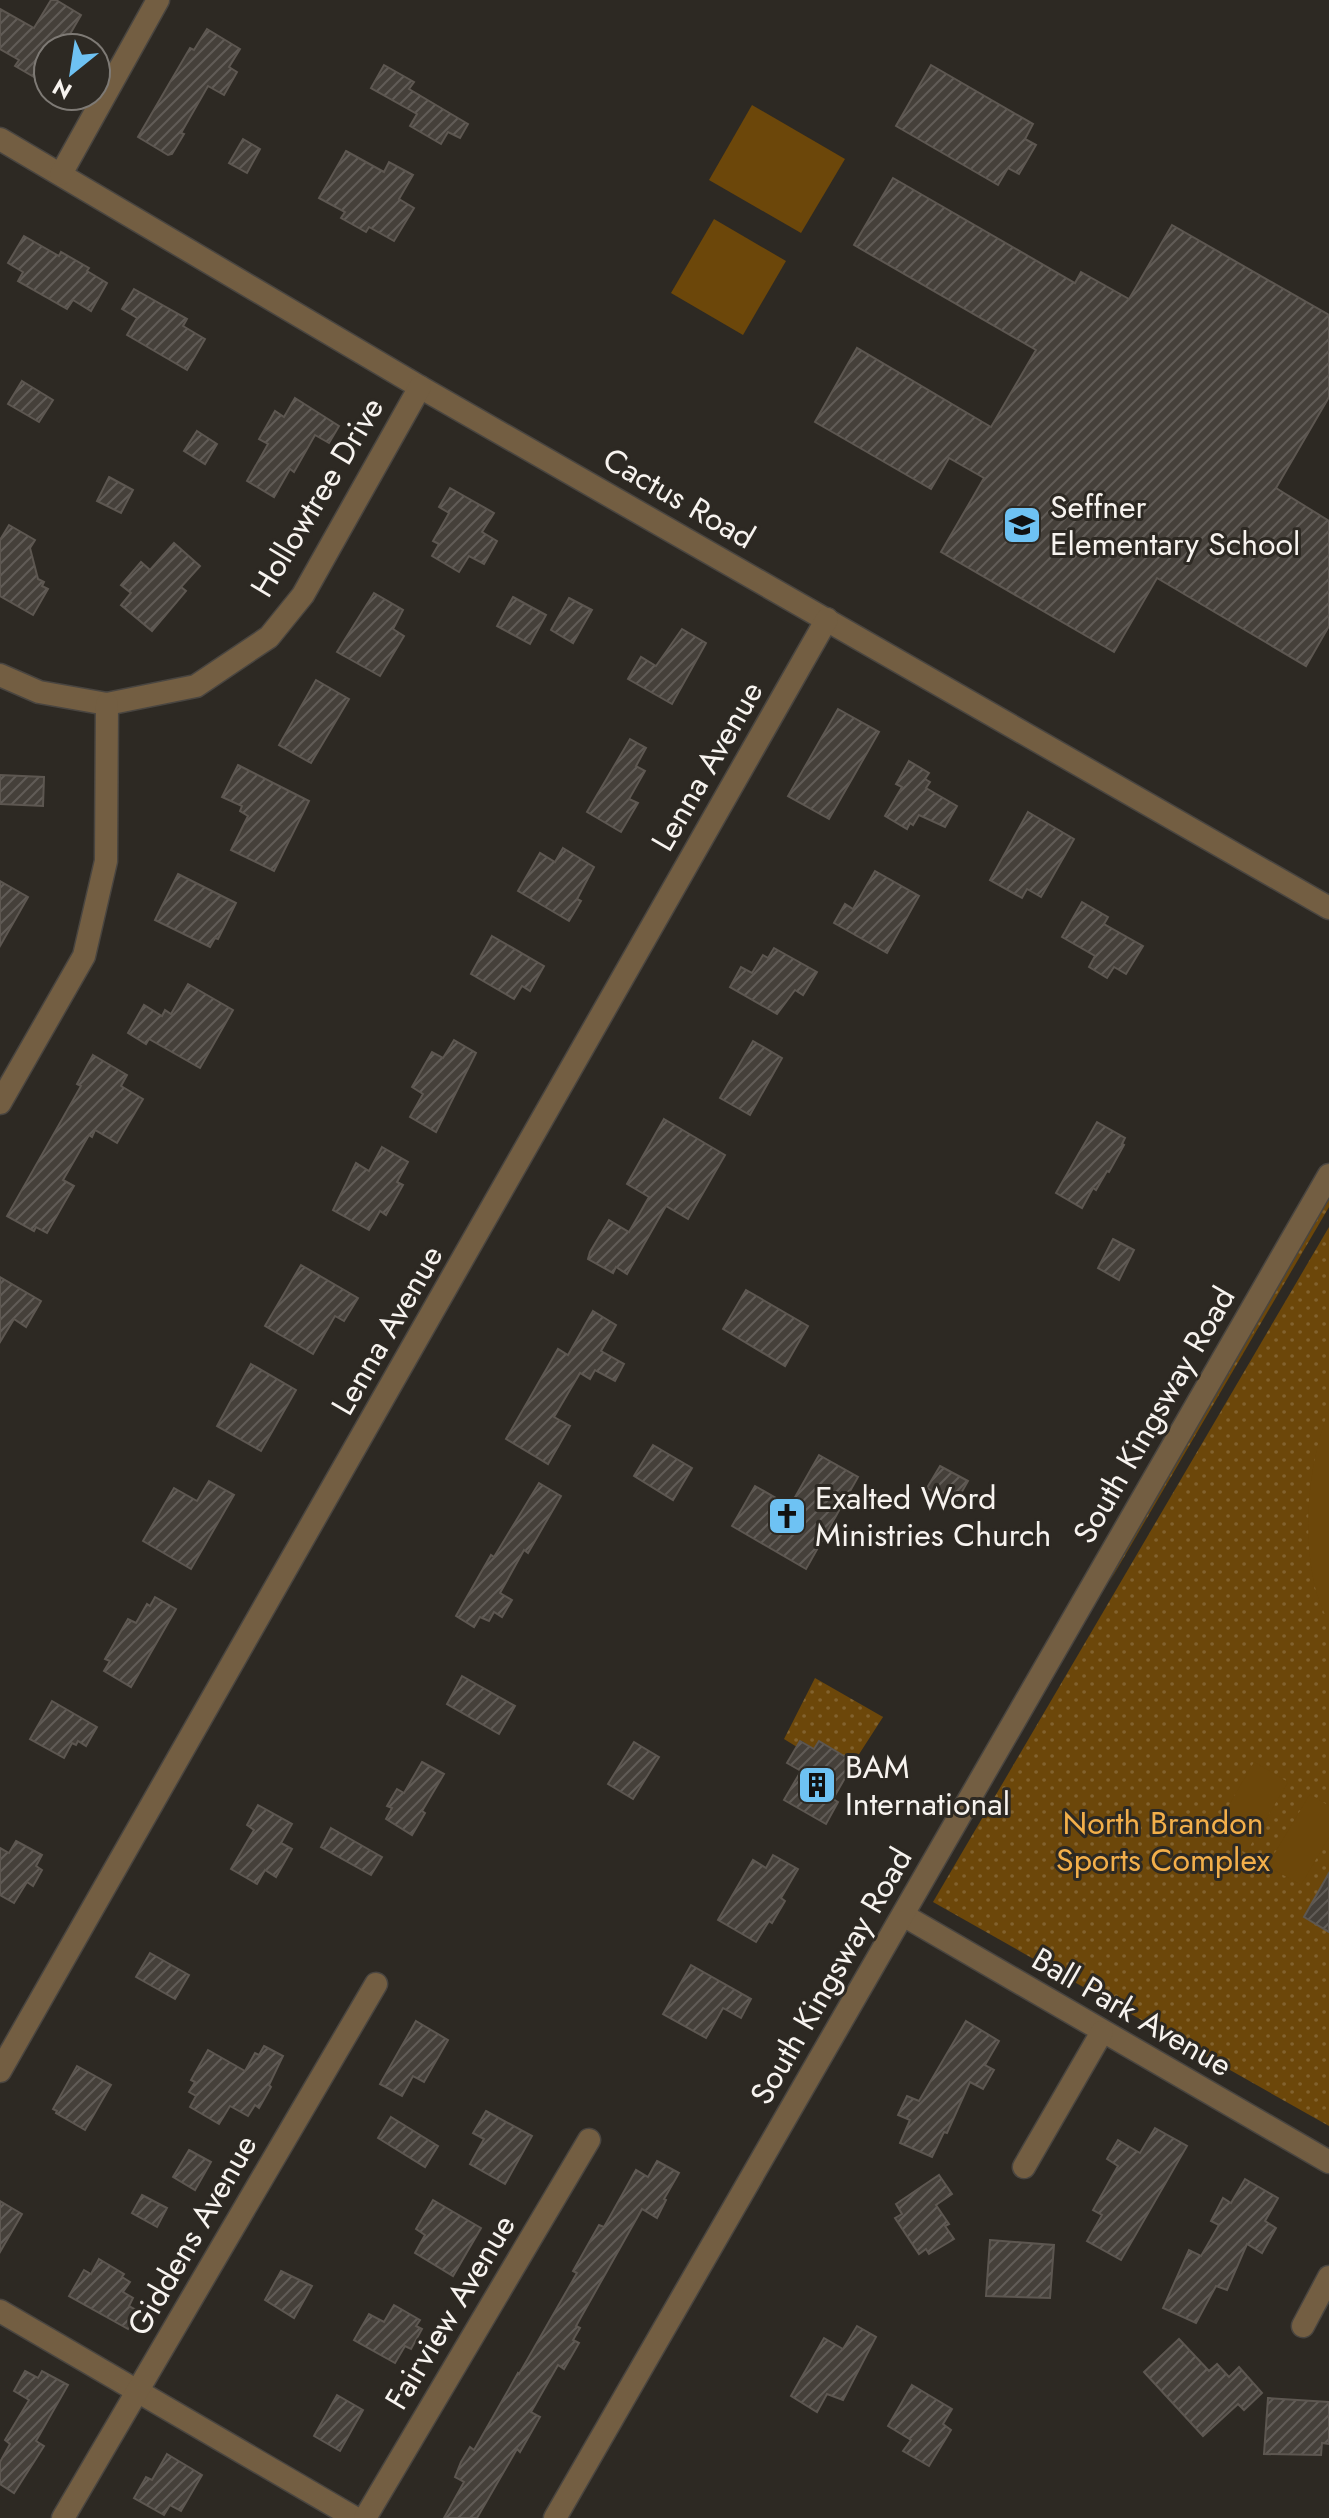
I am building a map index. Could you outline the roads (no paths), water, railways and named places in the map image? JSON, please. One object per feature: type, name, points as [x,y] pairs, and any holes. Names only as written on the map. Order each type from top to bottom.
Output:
[{"type":"street","points":[[61,174],[158,0]]},
{"type":"street","name":"Cactus Road","points":[[0,139],[420,387],[1329,908]]},
{"type":"street","name":"Hollowtree Drive","points":[[0,675],[39,692],[107,704],[196,686],[269,637],[303,595],[420,387]]},
{"type":"street","name":"Lenna Avenue","points":[[0,2071],[827,619]]},
{"type":"street","points":[[0,1103],[84,956],[106,861],[107,704]]},
{"type":"street","name":"South Kingsway Road","points":[[555,2518],[1329,1175]]},
{"type":"street","name":"Ball Park Avenue","points":[[903,1915],[1329,2162]]},
{"type":"street","name":"Giddens Avenue","points":[[63,2518],[376,1984]]},
{"type":"street","points":[[1024,2167],[1102,2032]]},
{"type":"street","name":"Fairview Avenue","points":[[365,2518],[589,2140]]},
{"type":"street","points":[[1303,2326],[1329,2277]]},
{"type":"street","points":[[0,2311],[355,2518]]},
{"type":"place","name":"Seffner Elementary School","points":[[1022,525]]},
{"type":"place","name":"Exalted Word Ministries Church","points":[[787,1516]]},
{"type":"place","name":"BAM International","points":[[817,1785]]},
{"type":"park label","name":"North Brandon Sports Complex","points":[[1163,1842]]}]
